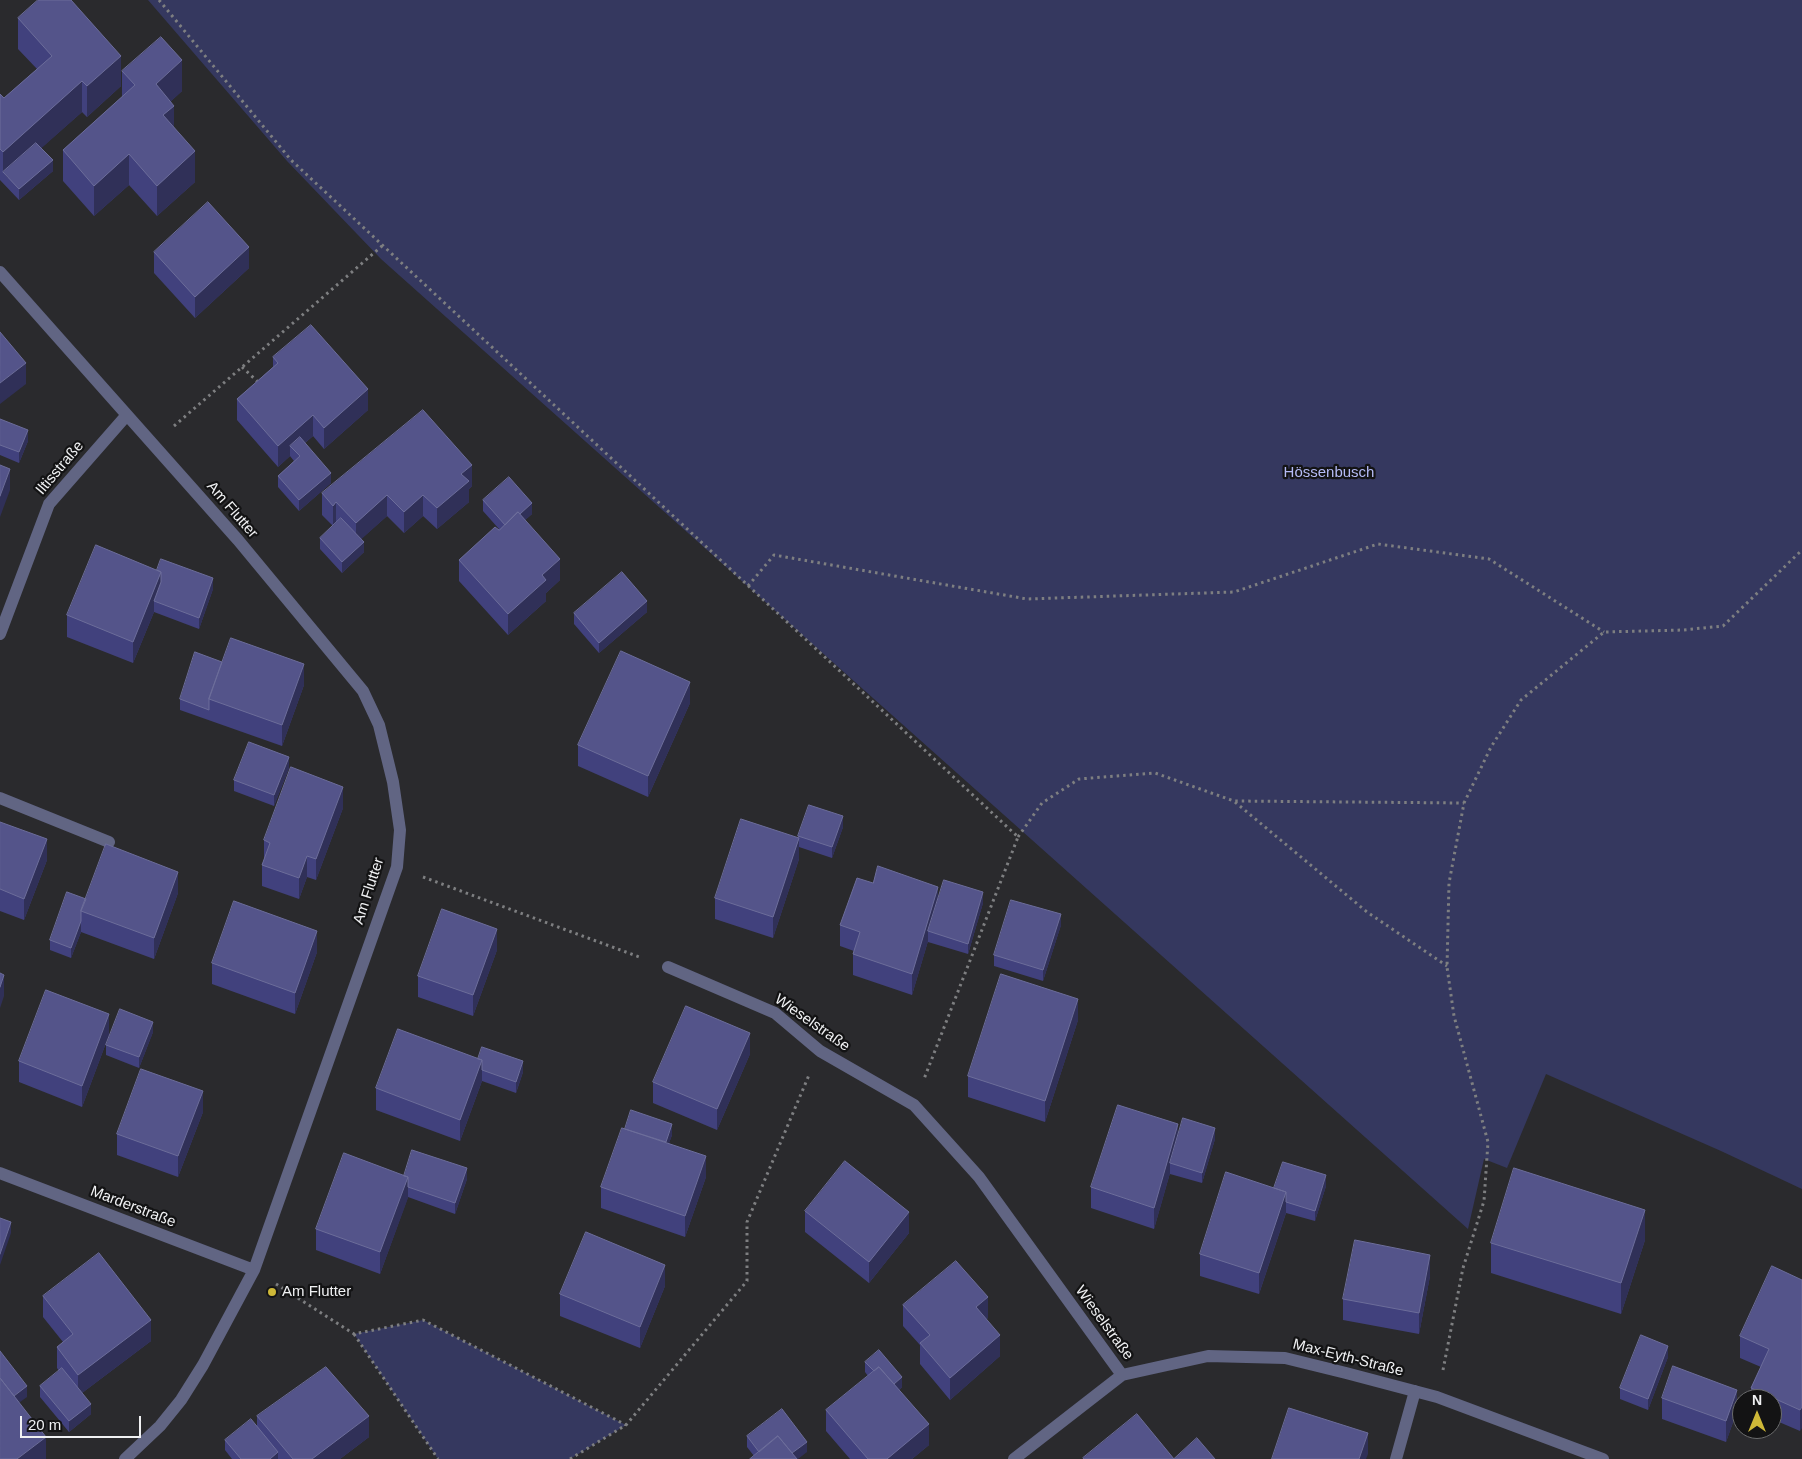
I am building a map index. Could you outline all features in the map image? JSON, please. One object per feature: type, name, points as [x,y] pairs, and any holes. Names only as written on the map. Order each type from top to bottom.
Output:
[{"type":"street","name":"Am Flutter","points":[[0,272],[238,540],[363,691],[379,725],[392,782],[400,830],[397,867],[254,1270],[203,1365],[181,1400],[160,1426],[125,1459]]},
{"type":"street","name":"Iltisstraße","points":[[0,634],[49,504],[126,416]]},
{"type":"street","points":[[0,798],[109,842]]},
{"type":"street","name":"Wieselstraße","points":[[668,967],[775,1013],[820,1050],[914,1105],[978,1177],[1122,1375]]},
{"type":"street","name":"Marderstraße","points":[[0,1173],[254,1270]]},
{"type":"street","name":"Max-Eyth-Straße","points":[[1014,1459],[1122,1375],[1208,1356],[1285,1358],[1415,1391],[1603,1459]]},
{"type":"street","points":[[1396,1459],[1415,1391]]},
{"type":"path","points":[[159,0],[290,160],[1018,837]]},
{"type":"path","points":[[152,445],[382,246]]},
{"type":"path","points":[[242,367],[258,382]]},
{"type":"path","points":[[748,586],[774,555],[1027,598],[1234,592],[1378,544],[1489,559],[1604,632],[1683,630],[1724,626],[1802,550]]},
{"type":"path","points":[[1437,1398],[1463,1268],[1484,1201],[1488,1142],[1454,1016],[1447,966],[1449,883],[1464,802],[1491,747],[1521,700],[1604,632]]},
{"type":"path","points":[[914,1105],[1018,837],[1042,803],[1079,779],[1155,773],[1234,801],[1464,802]]},
{"type":"path","points":[[1234,801],[1367,912],[1447,966]]},
{"type":"path","points":[[397,867],[668,967]]},
{"type":"path","points":[[570,1459],[626,1425],[746,1281],[746,1222],[820,1050]]},
{"type":"path","points":[[254,1270],[354,1334],[438,1459]]},
{"type":"path","points":[[354,1334],[423,1320],[626,1425]]},
{"type":"green space","name":"Hössenbusch","points":[[148,0],[1802,0],[1802,1189],[1546,1074],[1507,1168],[1484,1159],[1468,1229],[381,259],[287,161]]},
{"type":"green space","points":[[423,1320],[626,1425],[570,1459],[438,1459],[354,1334]]},
{"type":"building","points":[[38,0],[71,0],[121,56],[87,86],[82,81],[3,152],[0,149],[0,94],[4,98],[52,56],[18,18]]},
{"type":"building","points":[[161,37],[182,60],[156,84],[174,106],[163,115],[195,151],[157,186],[129,154],[94,186],[63,150],[135,85],[122,71]]},
{"type":"building","points":[[36,143],[53,160],[19,189],[3,172]]},
{"type":"building","points":[[208,202],[249,247],[195,297],[154,252]]},
{"type":"building","points":[[311,325],[368,389],[324,428],[313,415],[278,446],[237,399],[278,363],[273,357]]},
{"type":"building","points":[[0,332],[26,363],[0,383]]},
{"type":"building","points":[[423,410],[472,465],[461,474],[469,481],[437,508],[423,495],[404,512],[387,495],[356,523],[336,502],[333,506],[322,493]]},
{"type":"building","points":[[0,419],[28,430],[19,452],[0,445]]},
{"type":"building","points":[[300,437],[331,473],[299,500],[278,476],[300,456],[290,446]]},
{"type":"building","points":[[0,465],[10,469],[0,496]]},
{"type":"building","points":[[509,477],[532,503],[520,514],[518,512],[505,525],[483,500]]},
{"type":"building","points":[[518,512],[560,559],[542,575],[546,580],[508,614],[459,560],[495,527],[499,530]]},
{"type":"building","points":[[341,518],[364,542],[342,562],[320,538]]},
{"type":"building","points":[[96,545],[161,572],[133,642],[67,615]]},
{"type":"building","points":[[161,559],[213,578],[199,618],[154,601],[161,582],[161,572],[157,570]]},
{"type":"building","points":[[622,572],[647,601],[599,643],[574,613]]},
{"type":"building","points":[[231,638],[304,664],[282,725],[209,699]]},
{"type":"building","points":[[621,651],[690,682],[648,776],[578,745]]},
{"type":"building","points":[[195,652],[222,662],[209,699],[209,710],[180,699]]},
{"type":"building","points":[[249,742],[289,757],[274,795],[234,780]]},
{"type":"building","points":[[291,767],[343,787],[316,859],[307,856],[299,878],[262,865],[270,843],[264,840]]},
{"type":"building","points":[[809,805],[843,816],[832,847],[798,836]]},
{"type":"building","points":[[741,819],[799,838],[773,917],[715,898]]},
{"type":"building","points":[[0,822],[47,839],[24,899],[0,889]]},
{"type":"building","points":[[106,844],[178,872],[154,938],[81,911]]},
{"type":"building","points":[[878,866],[938,887],[912,974],[853,954],[860,932],[840,925],[857,878],[873,883]]},
{"type":"building","points":[[944,880],[983,892],[968,944],[928,931]]},
{"type":"building","points":[[67,892],[86,899],[81,911],[81,921],[71,948],[50,940]]},
{"type":"building","points":[[1011,900],[1061,914],[1043,970],[994,955]]},
{"type":"building","points":[[234,901],[317,931],[295,993],[212,963]]},
{"type":"building","points":[[442,909],[497,929],[473,995],[418,976]]},
{"type":"building","points":[[0,973],[4,975],[0,987]]},
{"type":"building","points":[[1001,974],[1078,999],[1045,1101],[968,1076]]},
{"type":"building","points":[[46,990],[109,1014],[82,1086],[19,1061]]},
{"type":"building","points":[[686,1006],[750,1033],[717,1109],[653,1082]]},
{"type":"building","points":[[120,1009],[153,1022],[139,1057],[106,1045]]},
{"type":"building","points":[[398,1029],[482,1060],[460,1120],[376,1088]]},
{"type":"building","points":[[482,1047],[523,1061],[516,1082],[482,1070],[482,1060],[478,1059]]},
{"type":"building","points":[[141,1069],[203,1091],[178,1156],[117,1134]]},
{"type":"building","points":[[1118,1105],[1178,1124],[1154,1208],[1091,1187]]},
{"type":"building","points":[[631,1110],[672,1124],[666,1142],[625,1129]]},
{"type":"building","points":[[1183,1118],[1215,1128],[1202,1173],[1170,1163]]},
{"type":"building","points":[[622,1128],[706,1156],[685,1216],[601,1187]]},
{"type":"building","points":[[412,1150],[467,1168],[455,1203],[408,1187],[408,1177],[404,1176]]},
{"type":"building","points":[[344,1153],[408,1177],[380,1252],[316,1229]]},
{"type":"building","points":[[845,1161],[909,1212],[869,1262],[805,1211]]},
{"type":"building","points":[[1283,1162],[1326,1175],[1315,1211],[1286,1202],[1286,1192],[1274,1188]]},
{"type":"building","points":[[1514,1168],[1645,1210],[1621,1283],[1491,1243]]},
{"type":"building","points":[[1226,1172],[1286,1192],[1259,1273],[1200,1254]]},
{"type":"building","points":[[0,1218],[11,1222],[0,1254]]},
{"type":"building","points":[[586,1232],[665,1265],[640,1327],[560,1294]]},
{"type":"building","points":[[1355,1240],[1430,1255],[1419,1313],[1343,1299]]},
{"type":"building","points":[[99,1253],[151,1320],[78,1375],[57,1347],[73,1334],[43,1296]]},
{"type":"building","points":[[956,1261],[988,1297],[976,1307],[1000,1335],[950,1378],[920,1343],[930,1335],[903,1305]]},
{"type":"building","points":[[1772,1266],[1802,1280],[1802,1407],[1800,1410],[1782,1402],[1782,1389],[1751,1388],[1769,1349],[1740,1336]]},
{"type":"building","points":[[1641,1335],[1668,1346],[1648,1399],[1620,1388]]},
{"type":"building","points":[[879,1350],[902,1377],[894,1384],[879,1367],[874,1371],[865,1362]]},
{"type":"building","points":[[0,1351],[27,1386],[14,1396],[0,1378]]},
{"type":"building","points":[[1673,1366],[1734,1389],[1732,1389],[1732,1404],[1726,1421],[1662,1398]]},
{"type":"building","points":[[326,1367],[369,1416],[312,1459],[293,1459],[257,1416]]},
{"type":"building","points":[[879,1367],[929,1424],[887,1459],[868,1459],[826,1410]]},
{"type":"building","points":[[62,1368],[91,1404],[69,1421],[40,1386]]},
{"type":"building","points":[[0,1378],[46,1437],[17,1459],[0,1459]]},
{"type":"building","points":[[1289,1408],[1368,1433],[1359,1459],[1272,1459]]},
{"type":"building","points":[[782,1409],[807,1442],[792,1453],[778,1436],[759,1452],[747,1436]]},
{"type":"building","points":[[1137,1414],[1174,1459],[1083,1458]]},
{"type":"building","points":[[251,1419],[278,1452],[270,1459],[241,1459],[225,1440]]},
{"type":"building","points":[[778,1436],[797,1459],[750,1459]]},
{"type":"building","points":[[1197,1438],[1215,1459],[1174,1459]]},
{"type":"place","name":"Am Flutter","points":[[272,1292]]}]
